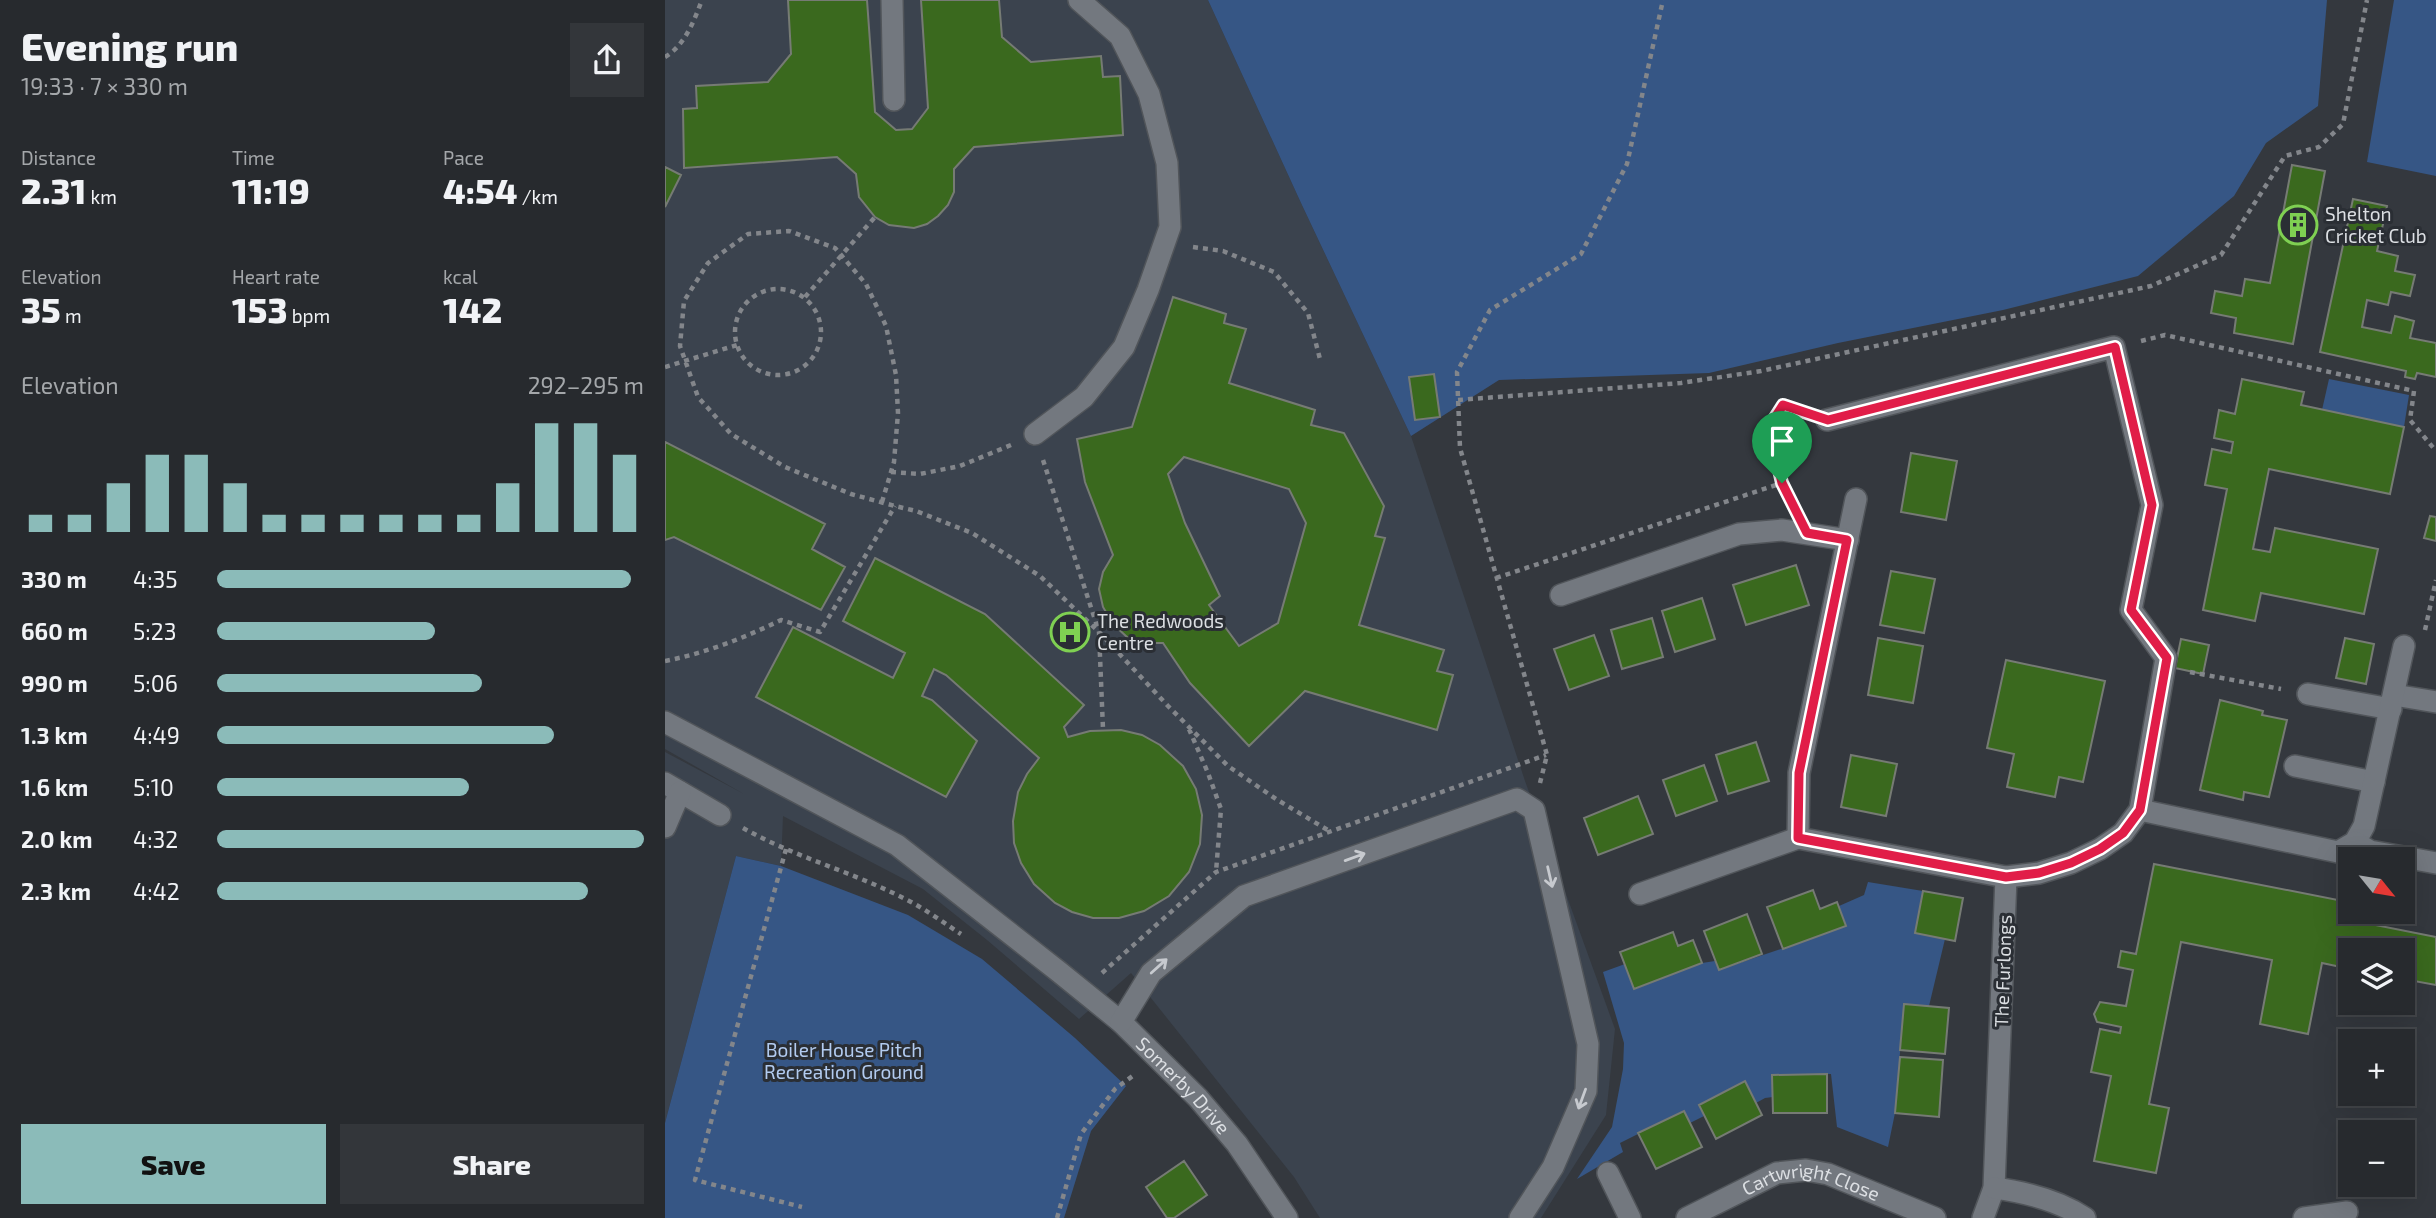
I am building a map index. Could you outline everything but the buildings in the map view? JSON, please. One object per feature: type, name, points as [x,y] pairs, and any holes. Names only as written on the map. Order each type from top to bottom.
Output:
[{"type":"street","points":[[892,0],[894,100]]},
{"type":"street","points":[[1035,434],[1084,397],[1124,347],[1149,290],[1170,227],[1167,163],[1150,94],[1120,36],[1079,0]]},
{"type":"street","points":[[1640,894],[1798,838],[2006,877],[2039,873],[2071,863],[2100,849],[2123,833],[2140,810],[2167,658],[2131,610],[2152,505],[2115,347],[1828,420]]},
{"type":"street","points":[[1798,838],[1799,773],[1856,499]]},
{"type":"street","points":[[1561,595],[1739,534],[1782,530],[1847,540]]},
{"type":"street","points":[[2140,810],[2338,852],[2355,842],[2364,826],[2404,646]]},
{"type":"street","points":[[2308,694],[2392,702],[2436,702]]},
{"type":"street","name":"Somerby Drive","points":[[665,722],[897,845],[1058,971],[1121,1022],[1198,1098],[1237,1143],[1287,1218]]},
{"type":"street","points":[[2295,766],[2374,782]]},
{"type":"street","points":[[665,827],[672,788],[720,815]]},
{"type":"street","points":[[1121,1022],[1151,973],[1244,896],[1517,799],[1534,810],[1588,1044],[1586,1091],[1553,1167],[1520,1218]]},
{"type":"street","points":[[2355,842],[2370,850],[2436,863]]},
{"type":"street","name":"The Furlongs","points":[[1983,1218],[1994,1188],[2006,877]]},
{"type":"street","name":"Cartwright Close","points":[[1687,1218],[1777,1173],[1806,1170],[1828,1174],[1935,1218]]},
{"type":"street","points":[[1608,1173],[1629,1218]]},
{"type":"street","points":[[1994,1188],[2024,1192],[2075,1211],[2085,1218]]},
{"type":"street","points":[[2304,1218],[2347,1212]]},
{"type":"path","points":[[665,57],[676,50],[695,19],[702,0]]},
{"type":"path","points":[[1534,810],[1547,755],[1460,448],[1457,372],[1490,310],[1581,254],[1627,164],[1663,0]]},
{"type":"path","points":[[1458,400],[1681,383],[1761,371],[2151,286],[2221,255],[2285,156],[2319,147],[2343,124],[2367,0]]},
{"type":"path","points":[[805,297],[875,217]]},
{"type":"path","points":[[882,502],[894,462],[898,413],[896,375],[885,326],[866,284],[835,248],[789,231],[748,234],[709,263],[684,301],[680,346],[698,397],[731,434],[785,467],[851,494],[916,511],[972,533],[1040,576],[1099,632],[1228,766],[1331,832]]},
{"type":"path","points":[[1164,244],[1223,251],[1274,272],[1308,313],[1320,359]]},
{"type":"path","points":[[765,290],[792,291],[805,297],[815,308],[821,322],[817,351],[808,363],[795,372],[781,375],[752,367],[737,345],[737,318],[753,296],[765,290]]},
{"type":"path","points":[[2115,347],[2165,335],[2414,391],[2410,420],[2436,451]]},
{"type":"path","points":[[665,367],[737,345]]},
{"type":"path","points":[[1807,533],[1782,483],[1769,427],[1783,405],[1828,420]]},
{"type":"path","points":[[891,472],[921,474],[960,466],[1035,434],[1099,632],[1103,729]]},
{"type":"path","points":[[1496,578],[1782,483]]},
{"type":"path","points":[[665,661],[745,637],[781,620],[820,632],[895,506]]},
{"type":"path","points":[[2404,646],[2422,645],[2436,580]]},
{"type":"path","points":[[2165,668],[2308,694]]},
{"type":"path","points":[[1188,726],[1221,809],[1216,872]]},
{"type":"path","points":[[720,815],[767,842],[911,902],[969,939]]},
{"type":"path","points":[[786,849],[695,1180],[802,1207]]},
{"type":"path","points":[[1057,1218],[1081,1134],[1115,1089],[1157,1057]]},
{"type":"shaded area","name":"The Redwoods Centre","points":[[665,0],[1208,0],[1411,436],[1525,781],[1615,1029],[1606,1115],[1541,1218],[1320,1218],[1294,1177],[1131,973],[1079,1019],[923,889],[783,816],[781,866],[736,856],[665,1123],[665,752],[744,794],[665,749]]},
{"type":"green space","points":[[1208,0],[2327,0],[2318,106],[2266,143],[2234,196],[2138,276],[2003,310],[1838,343],[1709,373],[1499,380],[1411,436]]},
{"type":"green space","points":[[2394,0],[2436,0],[2436,176],[2367,162]]},
{"type":"green space","points":[[2329,379],[2409,395],[2404,427],[2322,410]]},
{"type":"green space","name":"Boiler House Pitch Recreation Ground","points":[[736,856],[781,866],[908,915],[982,959],[1075,1038],[1126,1086],[1091,1131],[1064,1218],[665,1218],[665,1123]]},
{"type":"green space","points":[[1868,882],[1923,891],[1915,933],[1945,939],[1929,1006],[1904,1005],[1895,1113],[1888,1147],[1837,1127],[1831,1074],[1773,1075],[1773,1097],[1756,1103],[1745,1082],[1699,1105],[1704,1116],[1690,1123],[1684,1111],[1620,1143],[1623,1152],[1577,1179],[1612,1127],[1623,1069],[1624,1043],[1603,972],[1625,964],[1635,989],[1702,963],[1715,961],[1719,970],[1846,926],[1839,906],[1864,895]]},
{"type":"place","name":"Shelton Cricket Club","points":[[2298,225]]},
{"type":"place","name":"The Redwoods Centre","points":[[1070,632]]},
{"type":"route","points":[[2115,347],[2152,505],[2131,610],[2167,658],[2140,810],[2123,833],[2100,849],[2071,863],[2039,873],[2006,877],[1798,838],[1799,773],[1847,540],[1807,533],[1782,483],[1769,427],[1783,405],[1828,420],[2115,347]]}]
